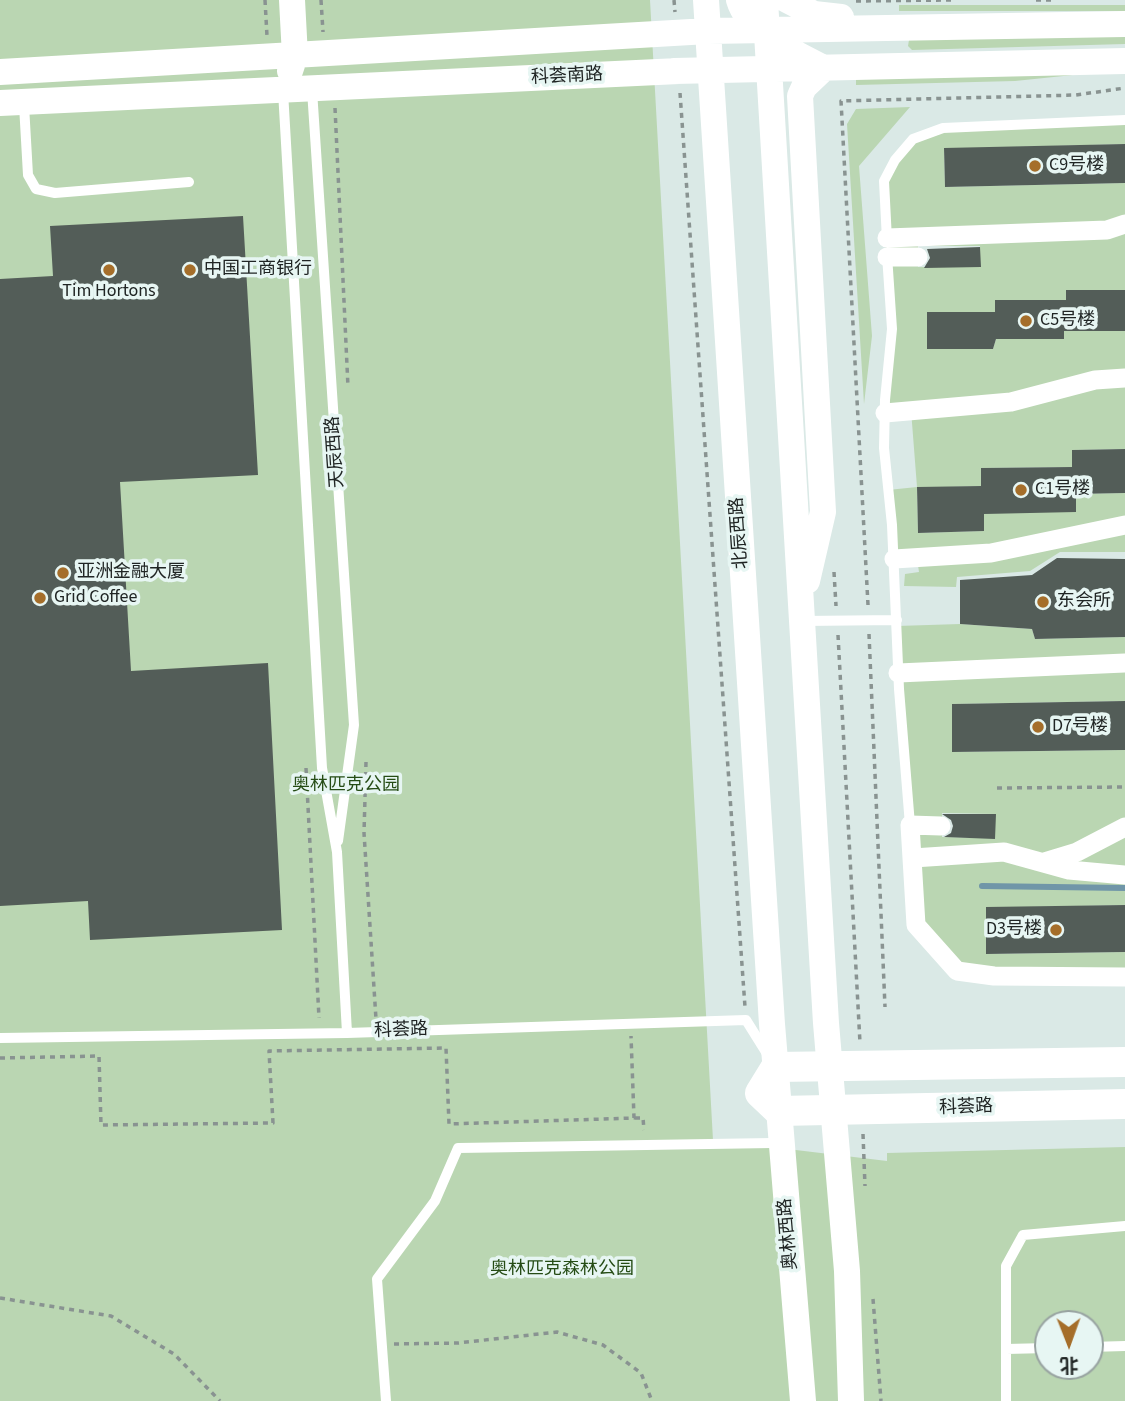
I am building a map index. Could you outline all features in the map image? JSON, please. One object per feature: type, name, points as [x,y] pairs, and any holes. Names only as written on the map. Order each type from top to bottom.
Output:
[{"type":"main road","points":[[779,1111],[760,1093],[776,1067],[1125,1062]]},
{"type":"main road","name":"科荟路","points":[[779,1111],[1125,1104]]},
{"type":"street","name":"天辰西路","points":[[283,91],[295,55],[292,0]]},
{"type":"street","name":"北辰西路","points":[[706,0],[776,1067]]},
{"type":"street","points":[[739,0],[752,22],[797,54],[824,68],[804,87],[800,96],[822,512],[801,614]]},
{"type":"street","points":[[765,0],[829,1067],[847,1270],[851,1401]]},
{"type":"street","points":[[787,0],[814,14],[828,17],[1038,16],[1091,25]]},
{"type":"street","points":[[672,32],[1125,24]]},
{"type":"street","points":[[903,28],[894,37],[892,47],[904,66]]},
{"type":"street","points":[[0,72],[676,33],[672,32]]},
{"type":"street","points":[[672,32],[734,48],[750,62],[772,141]]},
{"type":"street","name":"天辰西路","points":[[295,55],[312,90]]},
{"type":"street","name":"科荟南路","points":[[12,103],[710,70],[1125,61]]},
{"type":"street","points":[[887,247],[1107,230],[1125,224]]},
{"type":"street","points":[[887,247],[918,257]]},
{"type":"street","points":[[885,413],[1011,402],[1095,380],[1125,377]]},
{"type":"street","points":[[894,559],[990,553],[1125,525]]},
{"type":"street","points":[[898,673],[1125,663]]},
{"type":"street","points":[[941,826],[910,825],[916,925],[957,971],[994,976],[1125,976]]},
{"type":"street","points":[[1044,862],[1077,852],[1125,827]]},
{"type":"street","points":[[913,858],[1004,852],[1069,870],[1125,875]]},
{"type":"street","name":"奥林西路","points":[[779,1111],[803,1401]]},
{"type":"lane","name":"天辰西路","points":[[312,90],[354,725],[337,852]]},
{"type":"lane","name":"天辰西路","points":[[283,91],[322,768],[337,852],[347,1033]]},
{"type":"lane","points":[[12,103],[28,175],[36,190],[55,193],[189,182]]},
{"type":"lane","points":[[910,825],[898,673],[894,559],[886,474],[885,413],[892,329],[884,181],[894,160],[913,139],[943,128],[1125,120]]},
{"type":"lane","points":[[801,614],[897,620]]},
{"type":"lane","name":"科荟路","points":[[0,1038],[347,1033],[746,1020],[776,1067]]},
{"type":"lane","points":[[386,1401],[377,1279],[435,1201],[458,1148],[772,1143]]},
{"type":"lane","points":[[1006,1401],[1006,1266],[1023,1235],[1125,1226]]},
{"type":"lane","points":[[1104,1347],[1125,1346]]},
{"type":"lane","points":[[1006,1349],[1034,1348]]},
{"type":"path","points":[[849,1],[952,0]]},
{"type":"path","points":[[885,1007],[869,620],[841,101],[1076,95],[1125,88]]},
{"type":"path","points":[[997,788],[1125,788]]},
{"type":"path","points":[[0,1058],[99,1056],[101,1125],[273,1123],[269,1051],[446,1048],[449,1125],[634,1118],[630,1024]]},
{"type":"path","points":[[863,1111],[865,1191]]},
{"type":"path","points":[[871,1286],[881,1401]]},
{"type":"path","points":[[0,1298],[111,1317],[174,1354],[220,1401]]},
{"type":"path","points":[[380,1345],[458,1343],[558,1332],[603,1345],[641,1373],[652,1401]]},
{"type":"green space","name":"奥林匹克公园","points":[[0,0],[650,0],[713,1140],[887,1161],[887,1153],[1125,1147],[1125,1401],[0,1401]]},
{"type":"green space","points":[[899,5],[1125,5],[1125,11],[899,11]]},
{"type":"green space","points":[[1125,31],[1125,44],[912,50],[908,46],[909,40]]},
{"type":"green space","points":[[1102,72],[1015,81],[856,85],[856,78]]},
{"type":"green space","points":[[910,107],[859,166],[872,336],[864,404],[847,124],[856,109]]},
{"type":"green space","points":[[1125,120],[1125,144],[944,149],[945,187],[1125,183],[1125,290],[1066,290],[1066,300],[995,312],[927,312],[927,349],[993,349],[996,339],[1064,339],[1064,331],[1125,331],[1125,449],[1072,450],[1072,467],[981,468],[981,486],[917,488],[918,533],[983,531],[984,514],[1076,494],[1125,493],[1125,552],[1060,552],[1030,571],[957,577],[956,587],[904,586],[905,574],[919,572],[917,558],[894,559],[888,490],[917,487],[911,410],[885,413],[889,371],[884,181],[913,139],[943,128]],"holes":[[[918,246],[980,246],[980,267],[918,267]]]},
{"type":"green space","points":[[960,624],[1032,629],[1035,639],[1125,637],[1125,701],[952,704],[953,752],[1125,750],[1125,905],[986,908],[987,954],[1125,952],[1125,977],[957,971],[916,925],[897,626]],"holes":[[[942,813],[995,814],[995,838],[942,837]]]},
{"type":"building","name":"C9号楼","points":[[1125,144],[1125,183],[945,187],[944,148]]},
{"type":"building","name":"亚洲金融大厦","points":[[243,216],[258,475],[120,482],[131,671],[268,663],[282,930],[90,940],[88,901],[0,906],[0,279],[53,276],[50,226]]},
{"type":"building","points":[[980,247],[981,267],[924,268],[930,258],[927,249]]},
{"type":"building","name":"C5号楼","points":[[1066,290],[1125,290],[1125,331],[1064,331],[1064,339],[996,339],[993,349],[927,349],[927,312],[995,312],[995,300],[1066,300]]},
{"type":"building","name":"C1号楼","points":[[1125,449],[1125,493],[1076,494],[1076,512],[984,514],[984,531],[918,533],[917,487],[981,486],[981,468],[1072,467],[1072,450]]},
{"type":"building","name":"东会所","points":[[1057,558],[1125,559],[1125,637],[1035,639],[1032,629],[960,624],[960,580],[1032,575]]},
{"type":"building","name":"D7号楼","points":[[1125,701],[1125,750],[952,752],[952,704]]},
{"type":"building","points":[[942,814],[996,814],[995,839],[944,837],[951,833],[953,826],[951,820]]},
{"type":"building","name":"D3号楼","points":[[1125,905],[1125,952],[986,954],[986,907]]},
{"type":"waterway","points":[[982,886],[1125,888]]},
{"type":"place","name":"C9号楼","points":[[1035,166]]},
{"type":"place","name":"Tim Hortons","points":[[109,270]]},
{"type":"place","name":"中国工商银行","points":[[190,270]]},
{"type":"place","name":"C5号楼","points":[[1026,321]]},
{"type":"place","name":"C1号楼","points":[[1021,490]]},
{"type":"place","name":"亚洲金融大厦","points":[[63,573]]},
{"type":"place","name":"Grid Coffee","points":[[40,598]]},
{"type":"place","name":"东会所","points":[[1043,602]]},
{"type":"place","name":"D7号楼","points":[[1038,727]]},
{"type":"place","name":"D3号楼","points":[[1056,930]]},
{"type":"park label","name":"奥林匹克森林公园","points":[[562,1270]]}]
